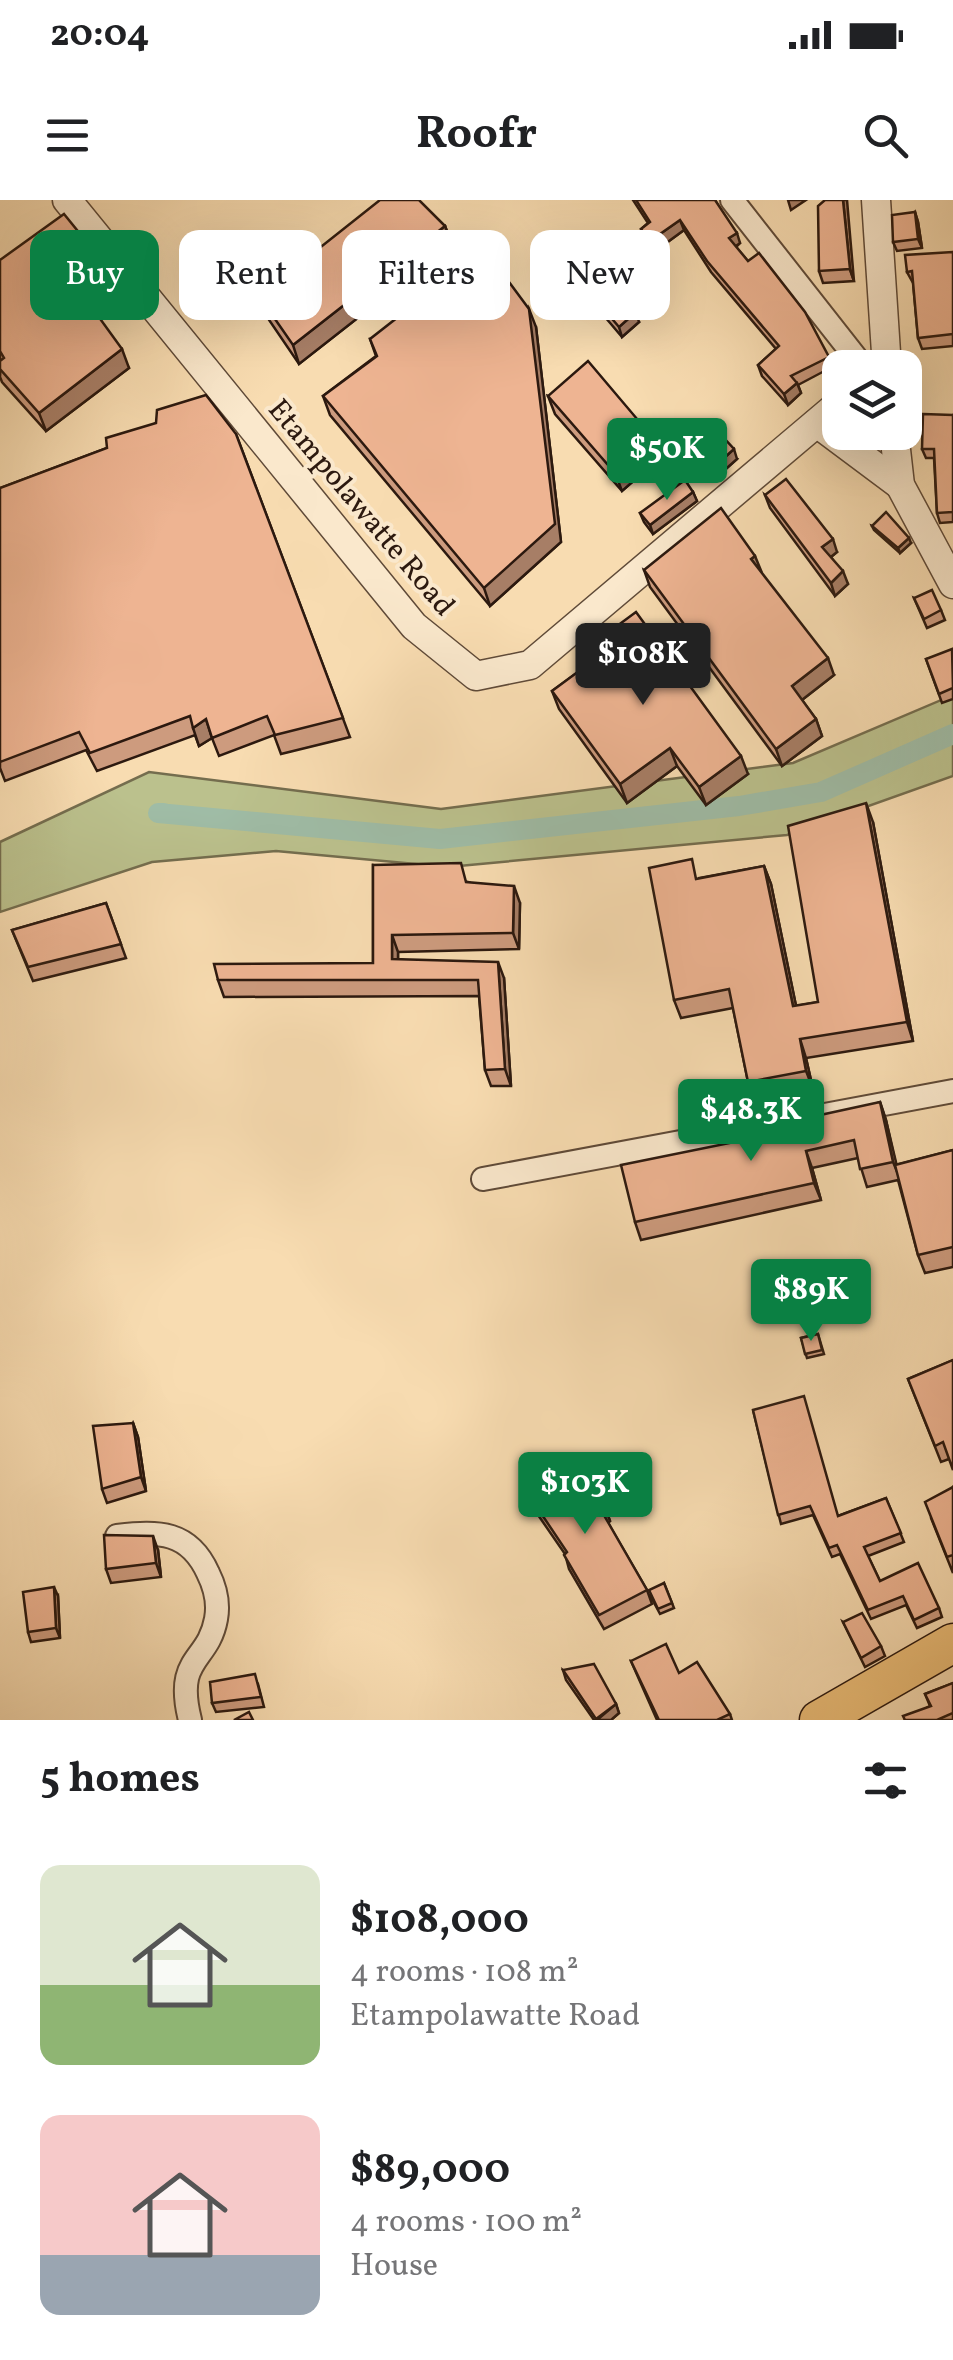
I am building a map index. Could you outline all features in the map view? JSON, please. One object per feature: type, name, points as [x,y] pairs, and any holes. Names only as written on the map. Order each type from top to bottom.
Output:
[{"type":"highway","points":[[819,1720],[953,1643]]},
{"type":"highway","points":[[863,1720],[953,1668]]},
{"type":"street","name":"Etampolawatte Road","points":[[68,200],[414,626],[476,676],[530,664],[822,419]]},
{"type":"street","points":[[732,200],[865,350]]},
{"type":"street","points":[[876,200],[880,350]]},
{"type":"street","points":[[817,423],[900,486]]},
{"type":"street","points":[[896,450],[900,486],[953,584]]},
{"type":"street","points":[[483,1179],[953,1092]]},
{"type":"street","points":[[117,1536],[154,1531],[180,1538],[196,1549],[214,1584],[216,1623],[187,1669],[185,1700],[190,1720]]},
{"type":"green space","points":[[953,695],[953,776],[787,835],[448,867],[276,851],[152,862],[0,912],[0,842],[149,772],[441,809],[793,763]]},
{"type":"building","points":[[380,200],[419,200],[445,226],[440,230],[342,230]]},
{"type":"building","points":[[636,200],[715,200],[737,233],[729,238],[748,261],[759,253],[805,312],[825,350],[822,350],[822,360],[791,376],[797,383],[784,394],[758,365],[779,346],[707,261],[680,220],[666,230],[642,230],[650,222]]},
{"type":"building","points":[[825,200],[843,200],[850,269],[819,271],[818,206]]},
{"type":"building","points":[[915,212],[918,239],[893,242],[892,215]]},
{"type":"building","points":[[64,214],[77,230],[42,230]]},
{"type":"building","points":[[342,230],[342,307],[293,345],[276,320],[322,320],[322,246]]},
{"type":"building","points":[[30,238],[30,320],[101,320],[122,349],[39,413],[0,369],[4,358],[0,351],[0,260]]},
{"type":"building","points":[[953,252],[953,334],[918,338],[912,271],[907,272],[905,255]]},
{"type":"building","points":[[510,283],[529,309],[555,524],[484,588],[323,396],[377,356],[370,339],[394,320],[510,320]]},
{"type":"building","points":[[588,361],[654,439],[615,473],[548,396]]},
{"type":"building","points":[[206,395],[236,434],[343,718],[275,735],[267,716],[212,738],[206,719],[193,728],[190,716],[90,753],[79,732],[0,762],[0,488],[107,448],[106,438],[156,423],[157,410]]},
{"type":"building","points":[[923,414],[953,415],[953,512],[937,513],[934,449],[922,449]]},
{"type":"building","points":[[710,423],[734,449],[714,467],[691,440]]},
{"type":"building","points":[[786,479],[833,539],[822,547],[843,571],[831,583],[765,495]]},
{"type":"building","points":[[685,480],[693,492],[650,525],[640,513]]},
{"type":"building","points":[[721,508],[755,556],[751,559],[828,658],[792,686],[816,719],[776,749],[644,570]]},
{"type":"building","points":[[886,512],[909,538],[898,548],[872,526]]},
{"type":"building","points":[[932,590],[941,610],[924,619],[914,598]]},
{"type":"building","points":[[636,612],[741,756],[699,787],[670,748],[620,784],[552,691],[602,654],[594,643]]},
{"type":"building","points":[[952,649],[953,688],[939,694],[926,659]]},
{"type":"building","points":[[866,803],[907,1022],[800,1039],[806,1071],[748,1082],[729,989],[674,1000],[649,868],[692,859],[696,879],[764,866],[793,1006],[818,1002],[788,826]]},
{"type":"building","points":[[461,863],[466,882],[514,886],[513,933],[392,935],[392,959],[498,962],[505,1069],[485,1070],[478,980],[218,980],[214,964],[373,963],[373,865]]},
{"type":"building","points":[[106,903],[121,944],[28,967],[12,930]]},
{"type":"building","points":[[880,1102],[893,1162],[860,1169],[854,1140],[806,1151],[814,1183],[635,1222],[621,1165],[813,1126],[811,1117]]},
{"type":"building","points":[[953,1150],[953,1247],[918,1255],[895,1165]]},
{"type":"building","points":[[818,1334],[822,1350],[805,1354],[801,1338]]},
{"type":"building","points":[[953,1360],[953,1470],[943,1442],[935,1446],[908,1379]]},
{"type":"building","points":[[804,1396],[838,1516],[886,1498],[901,1533],[864,1547],[880,1581],[918,1563],[939,1608],[914,1620],[903,1596],[868,1610],[837,1545],[829,1548],[810,1506],[778,1515],[753,1410]]},
{"type":"building","points":[[133,1423],[141,1477],[102,1489],[93,1426]]},
{"type":"building","points":[[565,1460],[605,1507],[601,1510],[647,1590],[599,1615],[564,1555],[567,1552],[522,1485]]},
{"type":"building","points":[[953,1487],[953,1555],[947,1557],[925,1502]]},
{"type":"building","points":[[104,1535],[153,1536],[156,1563],[106,1569]]},
{"type":"building","points":[[664,1583],[672,1603],[658,1609],[649,1590]]},
{"type":"building","points":[[54,1587],[56,1628],[28,1632],[23,1592]]},
{"type":"building","points":[[862,1613],[881,1646],[861,1658],[843,1622]]},
{"type":"building","points":[[666,1644],[679,1673],[697,1662],[730,1714],[717,1720],[659,1720],[631,1661]]},
{"type":"building","points":[[594,1664],[616,1704],[596,1719],[563,1670]]},
{"type":"building","points":[[255,1674],[261,1697],[212,1703],[210,1682]]},
{"type":"building","points":[[953,1683],[953,1713],[937,1720],[905,1720],[903,1716],[931,1706],[925,1694]]},
{"type":"building","points":[[249,1712],[253,1720],[234,1720]]},
{"type":"waterway","points":[[164,813],[158,813],[440,839],[739,806],[821,792],[953,734]]}]
